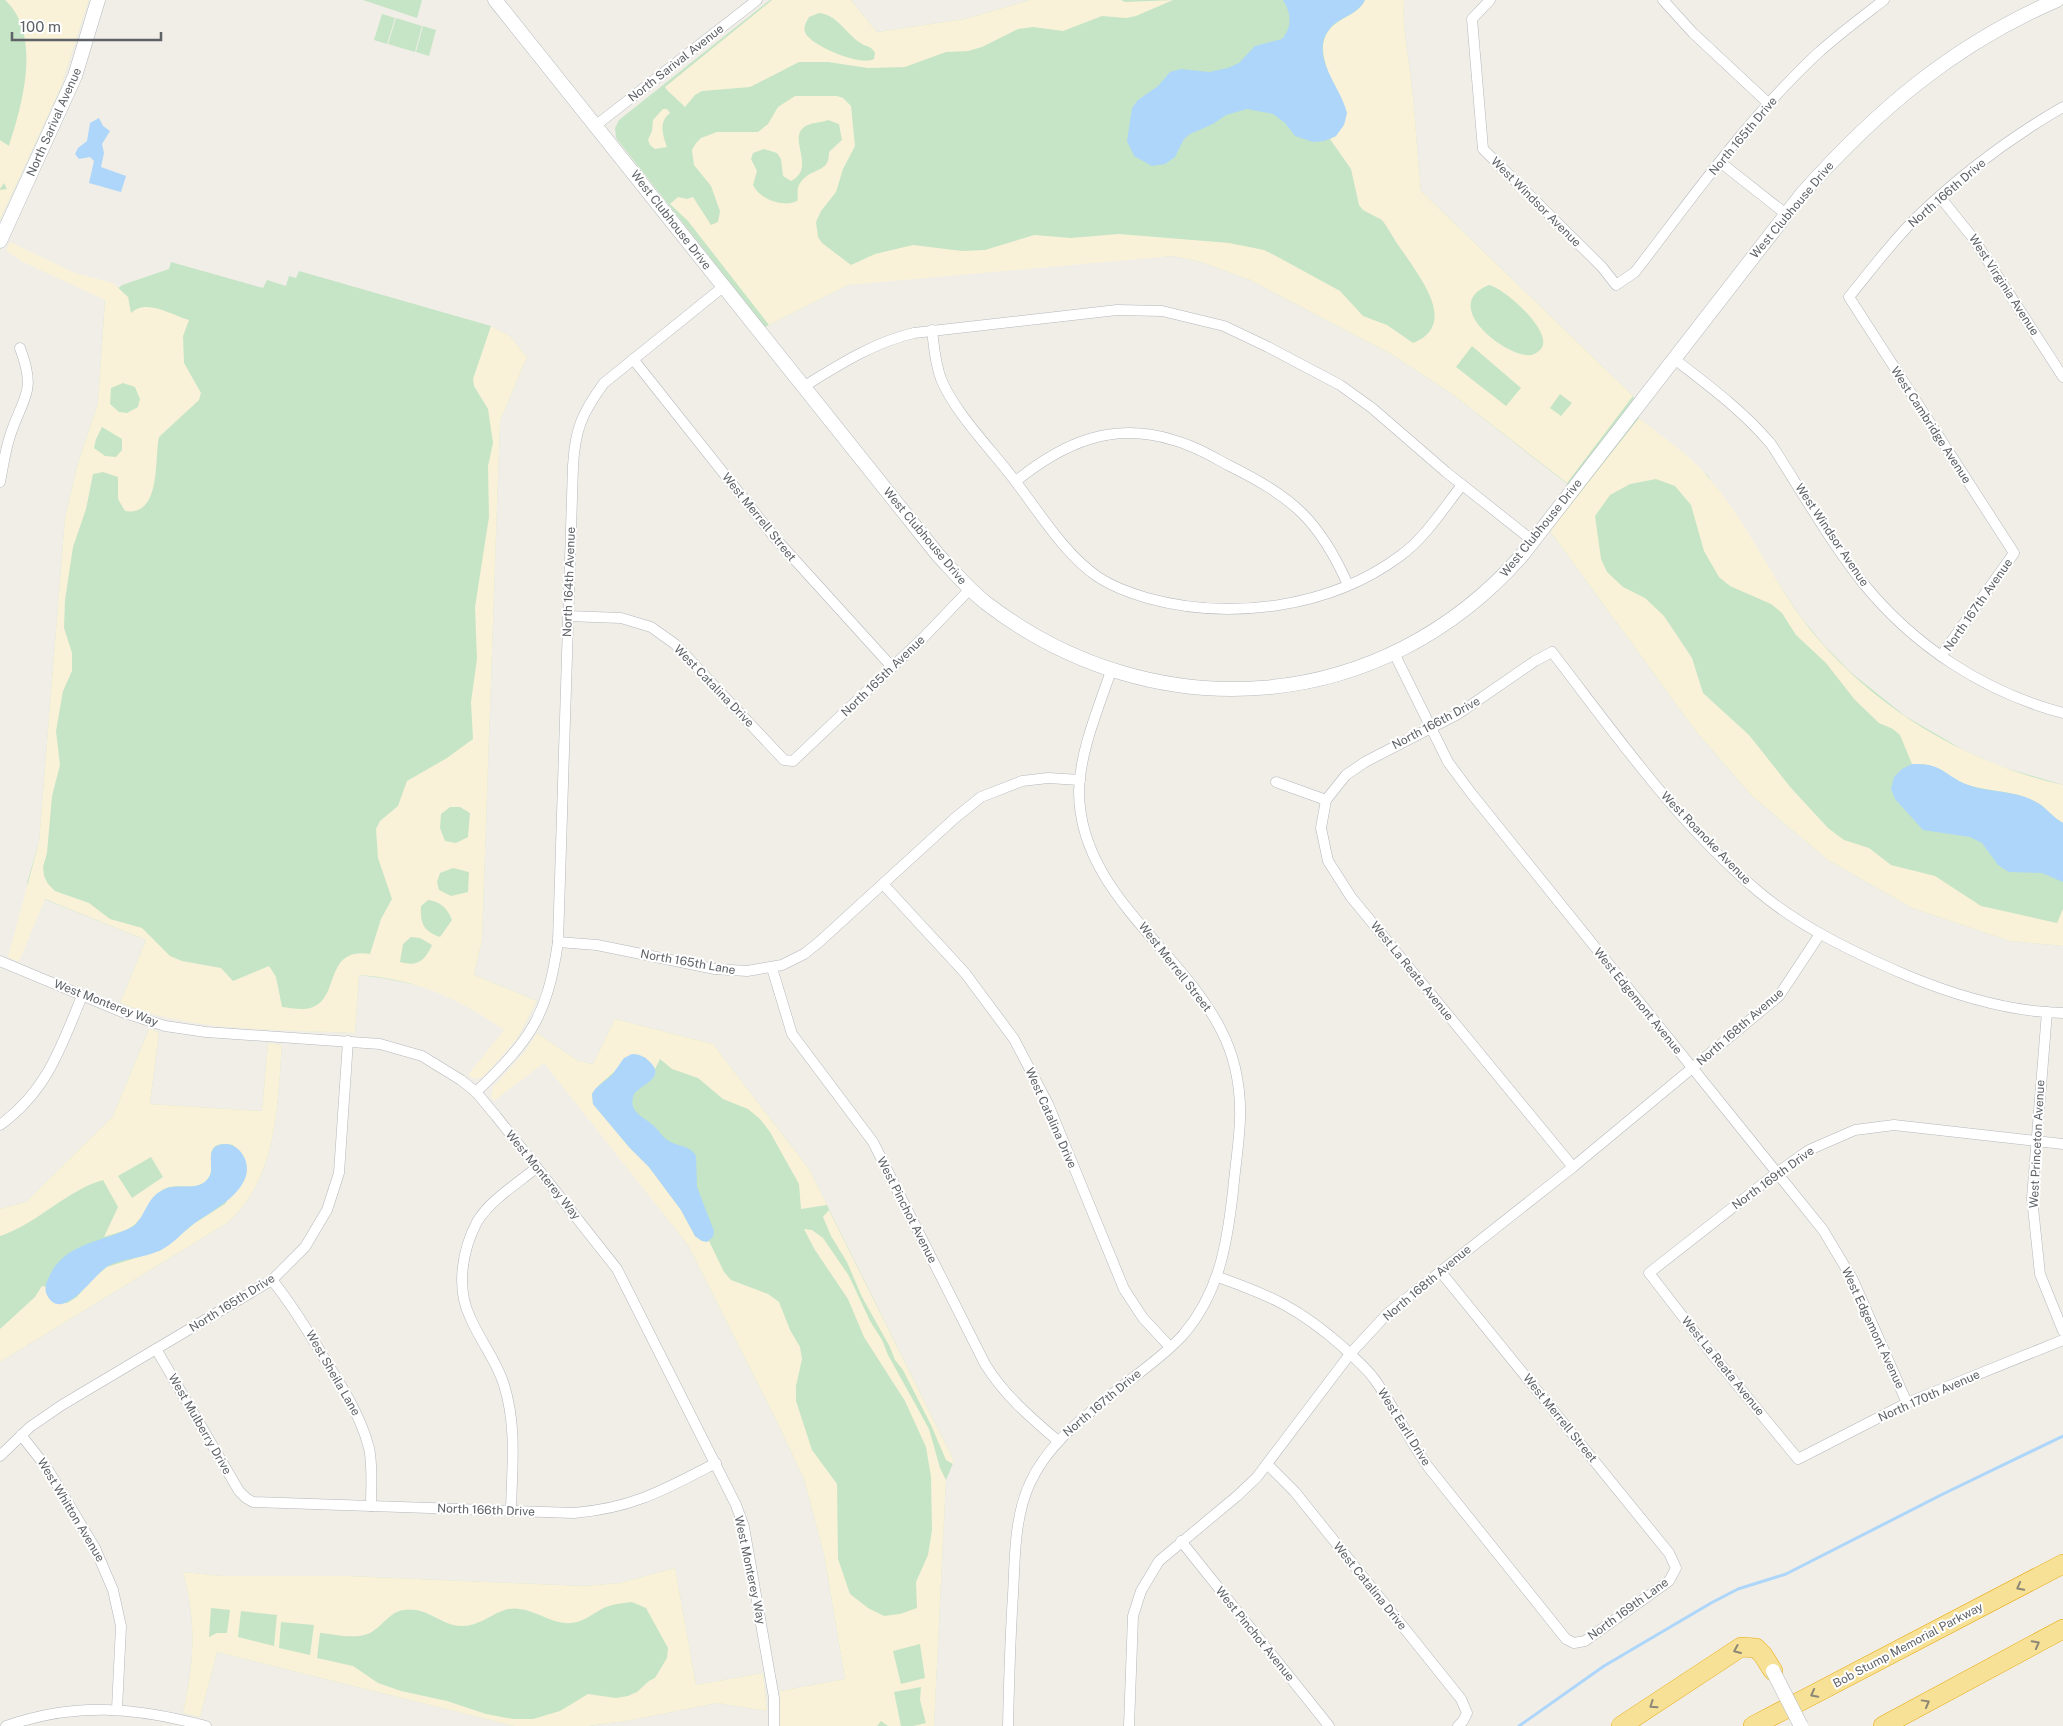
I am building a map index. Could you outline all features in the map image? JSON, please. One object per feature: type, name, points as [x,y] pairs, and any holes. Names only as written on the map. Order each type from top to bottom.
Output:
[{"type":"highway","name":"Bob Stump Memorial Parkway","points":[[1753,1726],[2063,1564]]},
{"type":"highway","points":[[1883,1726],[2063,1629]]},
{"type":"highway","points":[[1621,1726],[1736,1649],[1747,1646],[1756,1648],[1763,1655],[1772,1671]]},
{"type":"street","name":"North Sarival Avenue","points":[[0,241],[75,76],[98,0]]},
{"type":"street","name":"West Clubhouse Drive","points":[[495,0],[803,388],[938,555],[970,589],[984,602],[1031,634],[1079,659],[1111,671],[1160,683],[1214,690],[1240,689],[1318,679],[1373,662],[1425,637],[1466,608],[1507,572],[1786,214],[1842,150],[1906,91],[1970,45],[2009,22],[2057,0]]},
{"type":"street","name":"North Sarival Avenue","points":[[596,126],[757,0]]},
{"type":"street","name":"West Windsor Avenue","points":[[1490,0],[1472,19],[1483,149],[1602,267],[1616,285]]},
{"type":"street","points":[[1663,0],[1693,33],[1768,104]]},
{"type":"street","name":"North 165th Drive","points":[[1616,285],[1635,272],[1720,162],[1768,104],[1818,53],[1884,0]]},
{"type":"street","name":"North 166th Drive","points":[[1849,297],[1902,233],[1940,197],[2006,143],[2063,107]]},
{"type":"street","points":[[1720,162],[1786,214]]},
{"type":"street","name":"West Virginia Avenue","points":[[1940,197],[1974,238],[2063,377]]},
{"type":"street","name":"North 164th Avenue","points":[[558,942],[574,450],[579,424],[590,402],[604,383],[723,287]]},
{"type":"street","name":"West Cambridge Avenue","points":[[1849,297],[2014,553]]},
{"type":"street","points":[[803,388],[834,368],[887,341],[932,330],[1117,310],[1162,311],[1202,319],[1230,329],[1268,347],[1357,396],[1462,485],[1533,540]]},
{"type":"street","points":[[932,330],[938,366],[949,393],[1016,481],[1075,557],[1110,585],[1134,594],[1184,606],[1239,609],[1290,603],[1348,585],[1388,565],[1414,545],[1462,485]]},
{"type":"street","points":[[0,482],[10,436],[28,394],[27,368],[20,348]]},
{"type":"street","name":"West Windsor Avenue","points":[[1674,358],[1757,427],[1771,444],[1863,582],[1896,619],[1941,656],[1976,678],[2000,690],[2063,712]]},
{"type":"street","name":"West Merrell Street","points":[[633,359],[780,544],[892,668]]},
{"type":"street","points":[[1016,481],[1050,455],[1080,441],[1118,434],[1138,434],[1174,440],[1233,468],[1287,498],[1303,512],[1327,542],[1348,585]]},
{"type":"street","name":"North 167th Avenue","points":[[1941,656],[2014,553]]},
{"type":"street","name":"North 165th Avenue","points":[[794,761],[892,668],[970,589]]},
{"type":"street","name":"West Catalina Drive","points":[[568,616],[621,618],[651,627],[675,644],[784,760],[794,761]]},
{"type":"street","name":"North 166th Drive","points":[[1326,800],[1346,775],[1359,766],[1430,727],[1458,714],[1552,652]]},
{"type":"street","name":"West Roanoke Avenue","points":[[1552,652],[1662,794],[1716,852],[1759,893],[1820,934],[1878,963],[1937,988],[1991,1002],[2063,1013]]},
{"type":"street","name":"West Edgemont Avenue","points":[[1394,653],[1448,762],[1471,794],[1823,1230],[1853,1280],[1907,1403]]},
{"type":"street","name":"West Merrell Street","points":[[1111,671],[1085,753],[1080,780],[1082,820],[1096,862],[1110,885],[1212,1015],[1231,1055],[1239,1088],[1240,1121],[1229,1228],[1218,1277]]},
{"type":"street","name":"North 165th Lane","points":[[558,942],[597,945],[734,971],[772,968],[793,960],[811,949],[967,807],[988,794],[1009,784],[1035,779],[1080,780]]},
{"type":"street","points":[[1276,782],[1326,800]]},
{"type":"street","name":"West La Reata Avenue","points":[[1326,800],[1321,828],[1328,861],[1351,897],[1573,1167]]},
{"type":"street","name":"West Catalina Drive","points":[[883,884],[965,973],[1014,1039],[1048,1104],[1124,1288],[1143,1318],[1170,1347]]},
{"type":"street","name":"North 168th Avenue","points":[[1129,1726],[1133,1623],[1137,1603],[1152,1570],[1181,1541],[1248,1487],[1350,1354],[1388,1313],[1573,1167],[1779,996],[1820,934]]},
{"type":"street","points":[[476,1092],[512,1056],[535,1025],[550,985],[558,942]]},
{"type":"street","name":"West Monterey Way","points":[[0,961],[136,1018],[178,1029],[380,1044],[422,1056],[455,1075],[476,1092],[616,1269],[716,1463],[744,1527],[775,1705],[774,1726]]},
{"type":"street","name":"West Pinchot Avenue","points":[[772,968],[792,1034],[873,1142],[994,1380],[1018,1406],[1058,1441]]},
{"type":"street","points":[[0,1125],[24,1105],[42,1083],[57,1057],[82,996]]},
{"type":"street","name":"West Princeton Avenue","points":[[2047,1012],[2032,1198],[2040,1274],[2063,1330]]},
{"type":"street","name":"North 165th Drive","points":[[0,1456],[21,1435],[56,1409],[272,1280],[293,1261],[314,1234],[327,1210],[335,1187],[341,1158],[348,1041]]},
{"type":"street","name":"North 169th Drive","points":[[1649,1273],[1809,1150],[1855,1130],[1894,1125],[2035,1143],[2063,1144]]},
{"type":"street","points":[[511,1510],[514,1432],[510,1406],[504,1384],[469,1316],[462,1291],[462,1266],[478,1221],[495,1202],[536,1168]]},
{"type":"street","name":"West Merrell Street","points":[[1440,1271],[1670,1552],[1676,1568]]},
{"type":"street","name":"West La Reata Avenue","points":[[1649,1273],[1711,1353],[1798,1459]]},
{"type":"street","name":"North 167th Drive","points":[[1008,1726],[1015,1561],[1020,1514],[1031,1482],[1058,1441],[1170,1347],[1200,1312],[1218,1277]]},
{"type":"street","name":"West Earll Drive","points":[[1218,1277],[1290,1306],[1310,1320],[1350,1354],[1374,1380],[1413,1446],[1429,1468],[1566,1639],[1574,1644]]},
{"type":"street","name":"West Sheila Lane","points":[[272,1280],[299,1316],[347,1396],[361,1424],[369,1450],[372,1474],[371,1506]]},
{"type":"street","name":"North 170th Avenue","points":[[1798,1459],[1907,1403],[2063,1340]]},
{"type":"street","name":"West Mulberry Drive","points":[[156,1349],[239,1490],[246,1498]]},
{"type":"street","name":"West Whitton Avenue","points":[[21,1435],[47,1468],[95,1548],[114,1590],[120,1626],[117,1709]]},
{"type":"street","name":"North 166th Drive","points":[[246,1498],[253,1502],[574,1513],[605,1510],[630,1504],[657,1493],[716,1463]]},
{"type":"street","name":"West Catalina Drive","points":[[1267,1464],[1295,1492],[1460,1699],[1467,1713],[1458,1726]]},
{"type":"street","name":"West Pinchot Avenue","points":[[1181,1541],[1329,1726]]},
{"type":"street","name":"North 169th Lane","points":[[1574,1644],[1585,1641],[1669,1580],[1676,1568]]},
{"type":"street","points":[[1772,1671],[1801,1726]]},
{"type":"street","points":[[6,1726],[45,1715],[117,1709],[164,1715],[206,1726]]},
{"type":"green space","points":[[0,0],[89,0],[61,87],[0,220]]},
{"type":"green space","points":[[363,0],[422,0],[417,18]]},
{"type":"green space","points":[[770,0],[851,0],[877,32],[965,19],[1030,0],[1404,0],[1405,33],[1421,191],[1633,396],[1639,418],[1708,476],[1800,616],[1849,671],[1905,716],[1965,751],[1999,766],[2063,785],[2063,946],[2010,941],[1912,908],[1828,860],[1752,796],[1695,730],[1550,531],[1579,493],[1452,394],[1391,354],[1250,280],[1201,262],[1173,256],[1054,263],[848,285],[765,327],[616,138],[615,128],[619,120]]},
{"type":"green space","points":[[382,14],[395,18],[387,44],[374,40]]},
{"type":"green space","points":[[396,18],[422,26],[415,52],[388,44]]},
{"type":"green space","points":[[423,26],[436,30],[429,56],[416,52]]},
{"type":"green space","points":[[171,262],[263,288],[267,280],[286,286],[289,276],[296,278],[299,271],[491,326],[510,336],[527,357],[500,421],[482,940],[474,975],[537,1001],[517,1039],[479,1012],[446,995],[403,982],[359,975],[355,1033],[236,1027],[177,1019],[148,1012],[120,1003],[146,940],[44,899],[27,883],[39,842],[65,518],[78,463],[98,403],[105,299],[122,285],[169,269]]},
{"type":"green space","points":[[615,1019],[713,1044],[809,1169],[954,1461],[946,1480],[934,1726],[780,1726],[780,1691],[845,1679],[824,1554],[804,1479],[688,1245],[531,1044],[537,1033],[578,1061],[593,1064]]},
{"type":"green space","points":[[149,1029],[159,1032],[150,1104],[262,1111],[268,1043],[282,1045],[276,1117],[272,1140],[256,1185],[244,1205],[227,1223],[0,1362],[0,1209],[26,1202],[113,1116]]},
{"type":"green space","points":[[675,1568],[696,1685],[763,1673],[767,1711],[717,1703],[632,1720],[588,1726],[514,1726],[217,1652],[200,1717],[183,1713],[192,1659],[192,1626],[183,1572],[222,1576],[347,1576],[584,1586],[620,1583]]},
{"type":"sand","points":[[5,0],[89,0],[61,87],[0,220],[0,190],[7,189],[4,183],[0,189],[0,140],[9,146],[24,90],[26,70],[26,50],[23,31],[16,14]]},
{"type":"sand","points":[[772,0],[851,0],[877,32],[965,19],[1030,0],[1121,0],[1125,2],[1173,0],[1136,16],[1126,18],[1102,16],[1063,31],[1033,27],[1018,29],[982,47],[968,51],[946,52],[905,67],[868,68],[828,62],[799,62],[750,87],[702,91],[695,95],[685,107],[665,87]],"holes":[[[819,13],[836,20],[859,42],[872,49],[875,53],[874,59],[867,61],[858,60],[836,53],[816,43],[809,37],[804,28],[809,17]]]},
{"type":"sand","points":[[1365,0],[1404,0],[1405,33],[1421,191],[1633,396],[1567,483],[1452,394],[1391,354],[1250,280],[1201,262],[1173,256],[848,285],[769,325],[688,221],[670,204],[678,197],[687,199],[693,197],[711,225],[718,222],[720,211],[711,186],[694,165],[692,150],[696,143],[701,138],[717,132],[758,132],[768,124],[778,107],[795,96],[837,96],[843,98],[851,106],[855,146],[843,169],[836,192],[821,211],[816,222],[818,237],[822,243],[851,265],[875,254],[913,245],[962,251],[985,250],[1034,235],[1071,238],[1119,234],[1229,243],[1264,250],[1276,256],[1340,291],[1363,316],[1387,325],[1413,343],[1426,335],[1433,325],[1435,314],[1432,302],[1420,278],[1382,220],[1363,210],[1359,205],[1351,169],[1330,139],[1336,136],[1331,88],[1323,48],[1324,42],[1326,35],[1334,25],[1362,5]],"holes":[[[828,120],[839,124],[842,140],[829,152],[828,159],[823,168],[803,179],[799,185],[797,201],[779,203],[766,198],[753,185],[757,171],[751,159],[753,153],[764,149],[777,153],[781,159],[783,176],[791,181],[798,176],[801,169],[799,133],[808,125]],[[1489,285],[1516,302],[1535,323],[1541,333],[1543,343],[1540,350],[1537,353],[1526,355],[1515,352],[1490,337],[1479,326],[1472,315],[1471,304],[1476,293]],[[1472,346],[1521,388],[1506,406],[1456,367]],[[1560,394],[1572,403],[1561,416],[1550,408]]]},
{"type":"sand","points":[[663,109],[667,109],[670,113],[664,120],[663,125],[667,147],[655,149],[648,140],[652,131],[653,120]]},
{"type":"sand","points":[[10,242],[75,273],[113,283],[128,297],[131,313],[144,307],[152,307],[189,320],[183,336],[184,363],[201,393],[199,400],[159,437],[154,484],[151,496],[145,505],[137,510],[125,511],[118,499],[118,477],[103,472],[93,474],[86,509],[73,547],[65,600],[64,628],[72,653],[72,671],[63,691],[56,731],[60,765],[52,796],[47,853],[43,867],[44,876],[48,884],[55,891],[89,903],[110,919],[142,928],[170,956],[182,961],[221,968],[233,981],[269,966],[276,977],[282,1007],[302,1009],[313,1007],[321,1002],[327,994],[334,974],[345,958],[355,954],[370,954],[381,919],[392,899],[378,858],[376,829],[380,821],[398,806],[407,781],[447,758],[473,739],[471,702],[477,659],[475,607],[489,517],[488,466],[493,443],[488,409],[474,386],[473,379],[491,326],[510,336],[527,357],[500,421],[482,940],[474,975],[537,1001],[517,1039],[483,1077],[476,1079],[468,1075],[504,1030],[470,1008],[436,992],[399,981],[359,975],[355,1033],[236,1028],[177,1020],[148,1013],[120,1003],[146,940],[45,899],[19,962],[8,957],[39,842],[65,518],[78,463],[98,403],[105,300],[21,261],[6,250]],"holes":[[[123,383],[135,387],[140,399],[138,407],[127,413],[119,412],[110,404],[111,388]],[[102,427],[122,439],[122,450],[116,457],[105,456],[94,448]],[[450,807],[460,807],[470,813],[468,837],[456,843],[445,841],[440,828],[441,814]],[[453,868],[469,872],[468,892],[451,896],[439,890],[437,882],[440,873]],[[428,900],[436,902],[443,906],[452,920],[440,937],[426,929],[422,922],[421,906]],[[411,937],[420,938],[432,945],[420,961],[411,964],[400,962],[403,944]]]},
{"type":"sand","points":[[1639,418],[1684,453],[1708,477],[1745,528],[1800,616],[1825,647],[1853,675],[1916,724],[1951,744],[2025,775],[2063,785],[2063,823],[2040,804],[2028,798],[1968,785],[1937,768],[1922,764],[1912,764],[1900,735],[1893,729],[1879,723],[1855,700],[1826,663],[1796,635],[1782,613],[1771,604],[1730,586],[1719,577],[1704,551],[1691,505],[1675,486],[1656,479],[1630,484],[1610,495],[1595,516],[1601,559],[1607,572],[1623,587],[1645,598],[1664,616],[1692,658],[1703,693],[1749,735],[1791,788],[1828,828],[1844,840],[1869,848],[1891,865],[1935,876],[1981,906],[2057,923],[2063,909],[2063,946],[2010,941],[1912,908],[1828,860],[1752,796],[1695,730],[1550,531]]},
{"type":"sand","points":[[615,1019],[713,1044],[809,1169],[827,1205],[801,1209],[799,1184],[770,1132],[760,1119],[748,1109],[723,1099],[698,1078],[672,1069],[660,1059],[655,1069],[645,1057],[615,1071],[592,1094],[593,1104],[629,1147],[649,1167],[681,1210],[695,1236],[702,1241],[709,1241],[724,1272],[731,1280],[768,1294],[779,1302],[790,1330],[800,1347],[802,1359],[796,1386],[796,1401],[812,1450],[837,1484],[838,1559],[850,1594],[868,1608],[884,1616],[900,1614],[917,1608],[916,1582],[928,1555],[932,1530],[931,1477],[926,1447],[905,1401],[864,1337],[848,1299],[815,1250],[804,1229],[812,1230],[823,1238],[849,1276],[870,1321],[929,1429],[940,1468],[946,1480],[934,1726],[913,1726],[926,1723],[920,1700],[921,1687],[894,1692],[901,1726],[888,1726],[881,1721],[877,1726],[780,1726],[780,1691],[845,1679],[824,1554],[804,1479],[688,1245],[544,1063],[494,1101],[491,1097],[493,1087],[524,1053],[537,1033],[578,1061],[593,1064]],"holes":[[[920,1644],[925,1678],[901,1684],[893,1651]]]},
{"type":"sand","points":[[149,1029],[159,1032],[150,1104],[262,1111],[268,1043],[282,1045],[276,1117],[272,1140],[256,1185],[244,1205],[227,1223],[0,1362],[0,1329],[35,1297],[42,1286],[46,1287],[46,1291],[55,1303],[67,1303],[77,1297],[91,1280],[107,1267],[161,1250],[195,1223],[225,1204],[246,1171],[246,1163],[233,1145],[222,1144],[212,1150],[211,1174],[208,1179],[197,1186],[172,1187],[161,1191],[138,1221],[127,1229],[104,1237],[118,1207],[103,1180],[76,1192],[26,1224],[0,1236],[0,1209],[26,1202],[113,1116]],"holes":[[[151,1157],[163,1177],[132,1198],[118,1176]]]},
{"type":"sand","points":[[829,1210],[954,1461],[953,1464],[946,1460],[931,1425],[903,1370],[895,1360],[890,1347],[862,1297],[847,1262],[831,1236],[823,1217]]},
{"type":"sand","points":[[675,1568],[696,1685],[763,1673],[767,1711],[717,1703],[632,1720],[588,1726],[514,1726],[217,1652],[200,1717],[183,1713],[192,1659],[192,1626],[183,1572],[222,1576],[347,1576],[584,1586],[620,1583]],"holes":[[[632,1602],[646,1608],[668,1648],[667,1658],[655,1678],[637,1692],[628,1696],[616,1698],[588,1694],[560,1711],[533,1719],[513,1719],[486,1714],[447,1701],[401,1691],[378,1683],[353,1666],[317,1658],[320,1633],[352,1636],[364,1635],[370,1633],[394,1614],[404,1610],[420,1611],[447,1623],[462,1626],[475,1624],[508,1609],[525,1610],[563,1623],[571,1623],[585,1619],[615,1604]],[[211,1608],[230,1610],[227,1633],[217,1633],[209,1637]],[[241,1611],[277,1615],[274,1646],[238,1637]],[[281,1622],[314,1625],[310,1655],[279,1648]]]},
{"type":"water","points":[[1283,0],[1365,0],[1358,9],[1332,26],[1325,36],[1324,58],[1347,113],[1344,125],[1336,136],[1324,141],[1313,142],[1295,136],[1285,123],[1273,114],[1247,109],[1226,115],[1213,124],[1190,134],[1184,139],[1175,157],[1165,164],[1152,166],[1134,156],[1127,141],[1132,108],[1138,100],[1158,86],[1170,72],[1181,69],[1209,72],[1228,68],[1239,63],[1255,46],[1282,39],[1286,34],[1290,20]]},
{"type":"water","points":[[99,118],[103,126],[110,131],[102,144],[104,153],[101,167],[126,176],[121,192],[89,183],[94,161],[90,157],[79,159],[75,154],[78,148],[87,141],[90,123]]},
{"type":"water","points":[[1912,764],[1931,765],[1976,788],[2020,795],[2043,807],[2063,823],[2063,882],[2042,873],[2009,872],[1998,865],[1982,843],[1970,837],[1923,830],[1895,799],[1891,789],[1894,777],[1902,769]]},
{"type":"water","points":[[632,1054],[640,1055],[647,1059],[655,1068],[654,1077],[634,1094],[632,1100],[635,1110],[655,1127],[663,1137],[691,1150],[696,1156],[697,1187],[714,1231],[713,1237],[707,1242],[695,1236],[681,1210],[649,1167],[629,1147],[593,1104],[592,1094],[595,1089],[612,1075],[624,1058]]},
{"type":"water","points":[[226,1144],[237,1148],[242,1153],[247,1170],[238,1190],[230,1198],[192,1225],[164,1249],[108,1266],[69,1301],[61,1304],[53,1303],[46,1293],[46,1284],[56,1265],[65,1256],[86,1244],[134,1226],[153,1197],[163,1190],[202,1184],[211,1173],[211,1154],[213,1150],[215,1147]]},
{"type":"waterway","points":[[1519,1726],[1604,1666],[1711,1603],[1738,1589],[1786,1574],[1943,1494],[2063,1436]]}]
